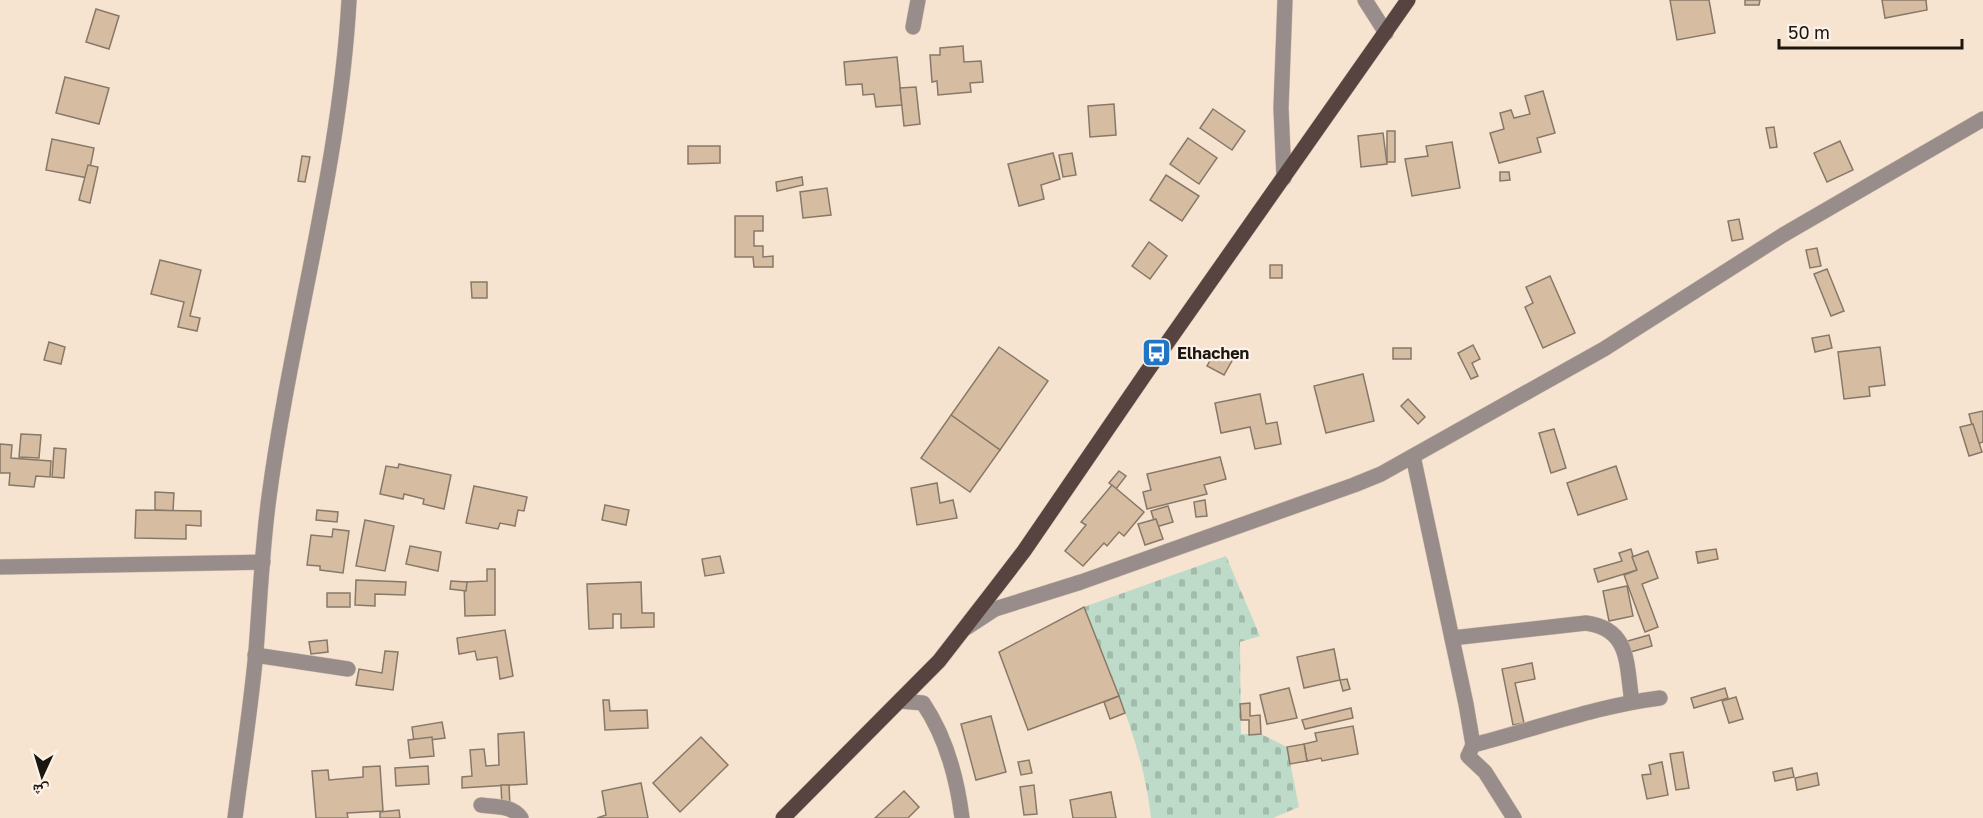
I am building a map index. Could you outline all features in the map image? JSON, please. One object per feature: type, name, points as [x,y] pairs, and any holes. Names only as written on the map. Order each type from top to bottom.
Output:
[{"type":"main road","points":[[783,818],[939,661],[1024,551],[1207,285],[1408,0]]},
{"type":"street","points":[[235,818],[255,654],[269,498],[335,134],[347,45],[349,0]]},
{"type":"street","points":[[913,27],[918,0]]},
{"type":"street","points":[[1284,178],[1281,108],[1285,0]]},
{"type":"street","points":[[1365,0],[1386,33]]},
{"type":"street","points":[[964,629],[995,609],[1081,582],[1381,474],[1604,349],[1783,235],[1983,119]]},
{"type":"street","points":[[1413,456],[1473,745],[1468,756],[1485,772],[1514,818]]},
{"type":"street","points":[[0,567],[263,562]]},
{"type":"street","points":[[1452,638],[1586,623],[1599,625],[1617,636],[1622,646],[1632,702]]},
{"type":"street","points":[[255,654],[348,669]]},
{"type":"street","points":[[1473,745],[1558,720],[1632,702],[1660,698]]},
{"type":"street","points":[[900,701],[923,703],[931,714],[944,743],[959,790],[962,818]]},
{"type":"street","points":[[482,805],[510,809],[518,813],[521,818]]},
{"type":"green space","points":[[1226,556],[1260,636],[1240,642],[1241,734],[1261,734],[1287,747],[1299,807],[1273,818],[1151,818],[1141,764],[1125,711],[1084,607]]},
{"type":"building","points":[[1670,0],[1709,0],[1715,33],[1677,40]]},
{"type":"building","points":[[1745,0],[1760,0],[1759,5],[1745,5]]},
{"type":"building","points":[[1882,0],[1926,0],[1927,10],[1885,18]]},
{"type":"building","points":[[96,9],[119,16],[109,49],[86,42]]},
{"type":"building","points":[[963,46],[964,62],[981,61],[983,82],[970,83],[971,92],[938,95],[937,81],[932,82],[930,55],[940,55],[940,48]]},
{"type":"building","points":[[897,57],[902,105],[876,107],[874,94],[863,95],[862,84],[846,85],[844,62]]},
{"type":"building","points":[[65,77],[109,88],[99,124],[56,113]]},
{"type":"building","points":[[916,87],[920,124],[904,126],[900,88]]},
{"type":"building","points":[[1543,91],[1555,133],[1537,138],[1541,152],[1499,163],[1490,133],[1504,129],[1500,113],[1511,110],[1514,118],[1530,114],[1525,96]]},
{"type":"building","points":[[1114,104],[1116,135],[1090,137],[1088,106]]},
{"type":"building","points":[[1213,109],[1245,131],[1232,150],[1200,128]]},
{"type":"building","points":[[1774,127],[1777,147],[1770,148],[1766,128]]},
{"type":"building","points":[[1387,131],[1395,131],[1395,162],[1387,162]]},
{"type":"building","points":[[1383,133],[1387,164],[1361,167],[1358,136]]},
{"type":"building","points":[[1188,138],[1217,158],[1199,184],[1170,164]]},
{"type":"building","points":[[52,139],[94,148],[88,178],[46,170]]},
{"type":"building","points":[[1840,141],[1853,170],[1827,182],[1814,153]]},
{"type":"building","points":[[1452,142],[1460,188],[1412,196],[1405,159],[1428,156],[1426,146]]},
{"type":"building","points":[[688,146],[720,146],[720,163],[688,164]]},
{"type":"building","points":[[1053,153],[1060,179],[1041,185],[1044,199],[1019,206],[1008,164]]},
{"type":"building","points":[[1072,153],[1076,175],[1063,177],[1059,155]]},
{"type":"building","points":[[302,156],[310,157],[305,182],[298,181]]},
{"type":"building","points":[[88,165],[98,167],[90,203],[79,200]]},
{"type":"building","points":[[1500,172],[1509,172],[1510,180],[1500,181]]},
{"type":"building","points":[[1166,175],[1199,196],[1182,221],[1150,200]]},
{"type":"building","points":[[802,177],[803,185],[777,191],[776,182]]},
{"type":"building","points":[[827,188],[831,215],[803,218],[800,192]]},
{"type":"building","points":[[735,216],[763,216],[763,231],[754,231],[754,246],[763,246],[763,257],[773,256],[773,267],[754,267],[753,257],[735,257]]},
{"type":"building","points":[[1739,219],[1743,239],[1732,241],[1728,221]]},
{"type":"building","points":[[1149,242],[1167,256],[1150,279],[1132,266]]},
{"type":"building","points":[[1817,248],[1821,266],[1810,268],[1806,250]]},
{"type":"building","points":[[160,260],[201,270],[190,316],[200,318],[197,331],[178,327],[184,302],[151,294]]},
{"type":"building","points":[[1270,265],[1282,265],[1282,278],[1270,278]]},
{"type":"building","points":[[1827,269],[1844,311],[1831,316],[1814,274]]},
{"type":"building","points":[[1550,276],[1575,333],[1543,348],[1525,307],[1533,303],[1526,287]]},
{"type":"building","points":[[471,282],[487,282],[487,298],[472,298]]},
{"type":"building","points":[[1829,335],[1832,348],[1815,352],[1812,338]]},
{"type":"building","points":[[49,342],[65,347],[61,364],[44,360]]},
{"type":"building","points":[[1473,345],[1480,359],[1472,363],[1478,376],[1471,379],[1458,353]]},
{"type":"building","points":[[999,347],[1048,381],[1000,450],[951,415]]},
{"type":"building","points":[[1880,347],[1885,385],[1869,387],[1870,396],[1844,399],[1838,352]]},
{"type":"building","points":[[1393,348],[1411,348],[1411,359],[1393,359]]},
{"type":"building","points":[[1216,350],[1233,359],[1224,375],[1207,366]]},
{"type":"building","points":[[1363,374],[1374,421],[1326,433],[1314,386]]},
{"type":"building","points":[[1260,394],[1266,424],[1277,422],[1281,444],[1255,449],[1250,427],[1221,433],[1215,403]]},
{"type":"building","points":[[1408,399],[1425,417],[1418,424],[1401,406]]},
{"type":"building","points":[[1983,411],[1983,442],[1977,444],[1969,414]]},
{"type":"building","points":[[951,415],[1000,450],[970,492],[921,458]]},
{"type":"building","points":[[1973,424],[1982,452],[1969,456],[1960,427]]},
{"type":"building","points":[[1554,429],[1566,468],[1551,473],[1539,433]]},
{"type":"building","points":[[21,434],[41,435],[39,458],[19,457]]},
{"type":"building","points":[[0,444],[12,445],[11,458],[51,461],[50,477],[36,476],[34,487],[9,485],[10,473],[0,473]]},
{"type":"building","points":[[54,448],[66,449],[64,478],[52,477]]},
{"type":"building","points":[[1220,457],[1226,479],[1204,485],[1207,494],[1147,509],[1143,492],[1151,490],[1147,474]]},
{"type":"building","points":[[399,464],[451,475],[444,509],[423,504],[424,499],[404,494],[403,499],[380,494],[386,466],[398,468]]},
{"type":"building","points":[[1616,466],[1627,499],[1578,515],[1567,483]]},
{"type":"building","points":[[1119,471],[1126,476],[1116,489],[1109,483]]},
{"type":"building","points":[[937,483],[940,503],[953,500],[957,518],[917,525],[911,488]]},
{"type":"building","points":[[1112,485],[1144,512],[1124,536],[1119,532],[1107,546],[1104,543],[1083,566],[1065,551],[1086,525],[1081,522]]},
{"type":"building","points":[[474,486],[527,497],[524,511],[518,510],[515,526],[500,523],[498,529],[466,523]]},
{"type":"building","points":[[155,492],[174,493],[173,511],[155,510]]},
{"type":"building","points":[[1205,500],[1207,516],[1196,517],[1194,502]]},
{"type":"building","points":[[605,505],[629,510],[626,525],[602,520]]},
{"type":"building","points":[[1168,506],[1173,522],[1156,527],[1151,511]]},
{"type":"building","points":[[136,510],[201,511],[201,526],[186,525],[186,539],[135,538]]},
{"type":"building","points":[[317,510],[338,512],[337,522],[316,520]]},
{"type":"building","points":[[1156,519],[1163,539],[1145,545],[1138,524]]},
{"type":"building","points":[[365,520],[394,526],[385,571],[356,566]]},
{"type":"building","points":[[333,529],[349,531],[343,573],[320,570],[320,566],[307,565],[311,535],[332,537]]},
{"type":"building","points":[[410,546],[441,552],[438,571],[406,564]]},
{"type":"building","points":[[1631,549],[1637,570],[1598,582],[1594,569],[1622,561],[1619,553]]},
{"type":"building","points":[[1716,549],[1718,559],[1698,563],[1696,552]]},
{"type":"building","points":[[1648,551],[1658,578],[1642,584],[1658,627],[1645,632],[1624,575],[1637,570],[1632,557]]},
{"type":"building","points":[[720,556],[724,573],[705,576],[702,559]]},
{"type":"building","points":[[487,569],[495,569],[495,615],[465,616],[464,582],[487,581]]},
{"type":"building","points":[[356,580],[406,582],[405,595],[375,594],[375,606],[355,605]]},
{"type":"building","points":[[451,581],[467,582],[466,591],[450,589]]},
{"type":"building","points":[[641,582],[642,613],[654,613],[654,627],[621,628],[621,614],[613,614],[613,628],[589,629],[587,584]]},
{"type":"building","points":[[1627,586],[1633,616],[1609,621],[1603,591]]},
{"type":"building","points":[[327,593],[350,593],[350,607],[327,607]]},
{"type":"building","points":[[1084,607],[1119,696],[1028,730],[999,652]]},
{"type":"building","points":[[505,630],[513,676],[500,679],[497,657],[477,660],[475,651],[459,654],[457,638]]},
{"type":"building","points":[[1649,635],[1652,646],[1620,655],[1617,644]]},
{"type":"building","points":[[327,640],[328,652],[311,654],[309,642]]},
{"type":"building","points":[[1334,649],[1340,680],[1304,688],[1297,657]]},
{"type":"building","points":[[385,651],[398,652],[393,690],[356,685],[359,669],[382,673]]},
{"type":"building","points":[[1532,663],[1535,679],[1515,683],[1524,723],[1513,725],[1502,669]]},
{"type":"building","points":[[1347,679],[1350,689],[1343,691],[1340,680]]},
{"type":"building","points":[[1289,688],[1297,718],[1267,724],[1260,695]]},
{"type":"building","points":[[1725,688],[1728,698],[1694,708],[1691,698]]},
{"type":"building","points":[[1119,696],[1125,713],[1110,719],[1104,702]]},
{"type":"building","points":[[1736,697],[1743,719],[1729,723],[1722,701]]},
{"type":"building","points":[[603,700],[609,700],[610,711],[647,710],[648,728],[605,730]]},
{"type":"building","points":[[1250,703],[1250,716],[1260,715],[1261,734],[1249,735],[1249,720],[1241,720],[1240,704]]},
{"type":"building","points":[[1351,708],[1353,718],[1305,729],[1302,720]]},
{"type":"building","points":[[991,716],[1006,772],[976,780],[961,724]]},
{"type":"building","points":[[442,722],[445,738],[414,742],[412,727]]},
{"type":"building","points":[[1353,726],[1358,754],[1322,761],[1321,758],[1307,761],[1304,744],[1317,741],[1315,733]]},
{"type":"building","points":[[524,732],[527,784],[462,788],[462,777],[472,776],[470,750],[484,749],[486,766],[499,765],[498,734]]},
{"type":"building","points":[[432,737],[434,756],[410,758],[408,740]]},
{"type":"building","points":[[701,737],[728,765],[680,812],[653,783]]},
{"type":"building","points":[[1304,744],[1307,761],[1290,764],[1287,747]]},
{"type":"building","points":[[1683,752],[1689,788],[1676,790],[1670,754]]},
{"type":"building","points":[[1029,760],[1032,773],[1021,775],[1018,762]]},
{"type":"building","points":[[1662,762],[1668,795],[1647,799],[1642,775],[1651,774],[1649,765]]},
{"type":"building","points":[[380,766],[383,811],[347,813],[348,818],[316,818],[312,771],[328,770],[329,780],[363,777],[363,767]]},
{"type":"building","points":[[428,766],[429,784],[396,786],[395,768]]},
{"type":"building","points":[[1792,768],[1794,777],[1775,781],[1773,772]]},
{"type":"building","points":[[1817,773],[1819,785],[1797,790],[1795,778]]},
{"type":"building","points":[[641,783],[648,818],[597,818],[606,815],[602,791]]},
{"type":"building","points":[[501,785],[509,785],[510,805],[502,806]]},
{"type":"building","points":[[1034,785],[1037,814],[1024,815],[1020,787]]},
{"type":"building","points":[[904,791],[919,807],[908,818],[875,818]]},
{"type":"building","points":[[1111,792],[1116,818],[1073,818],[1070,800]]},
{"type":"building","points":[[399,810],[400,818],[380,818],[380,812]]},
{"type":"place","name":"Elhachen","points":[[1156,353]]}]
